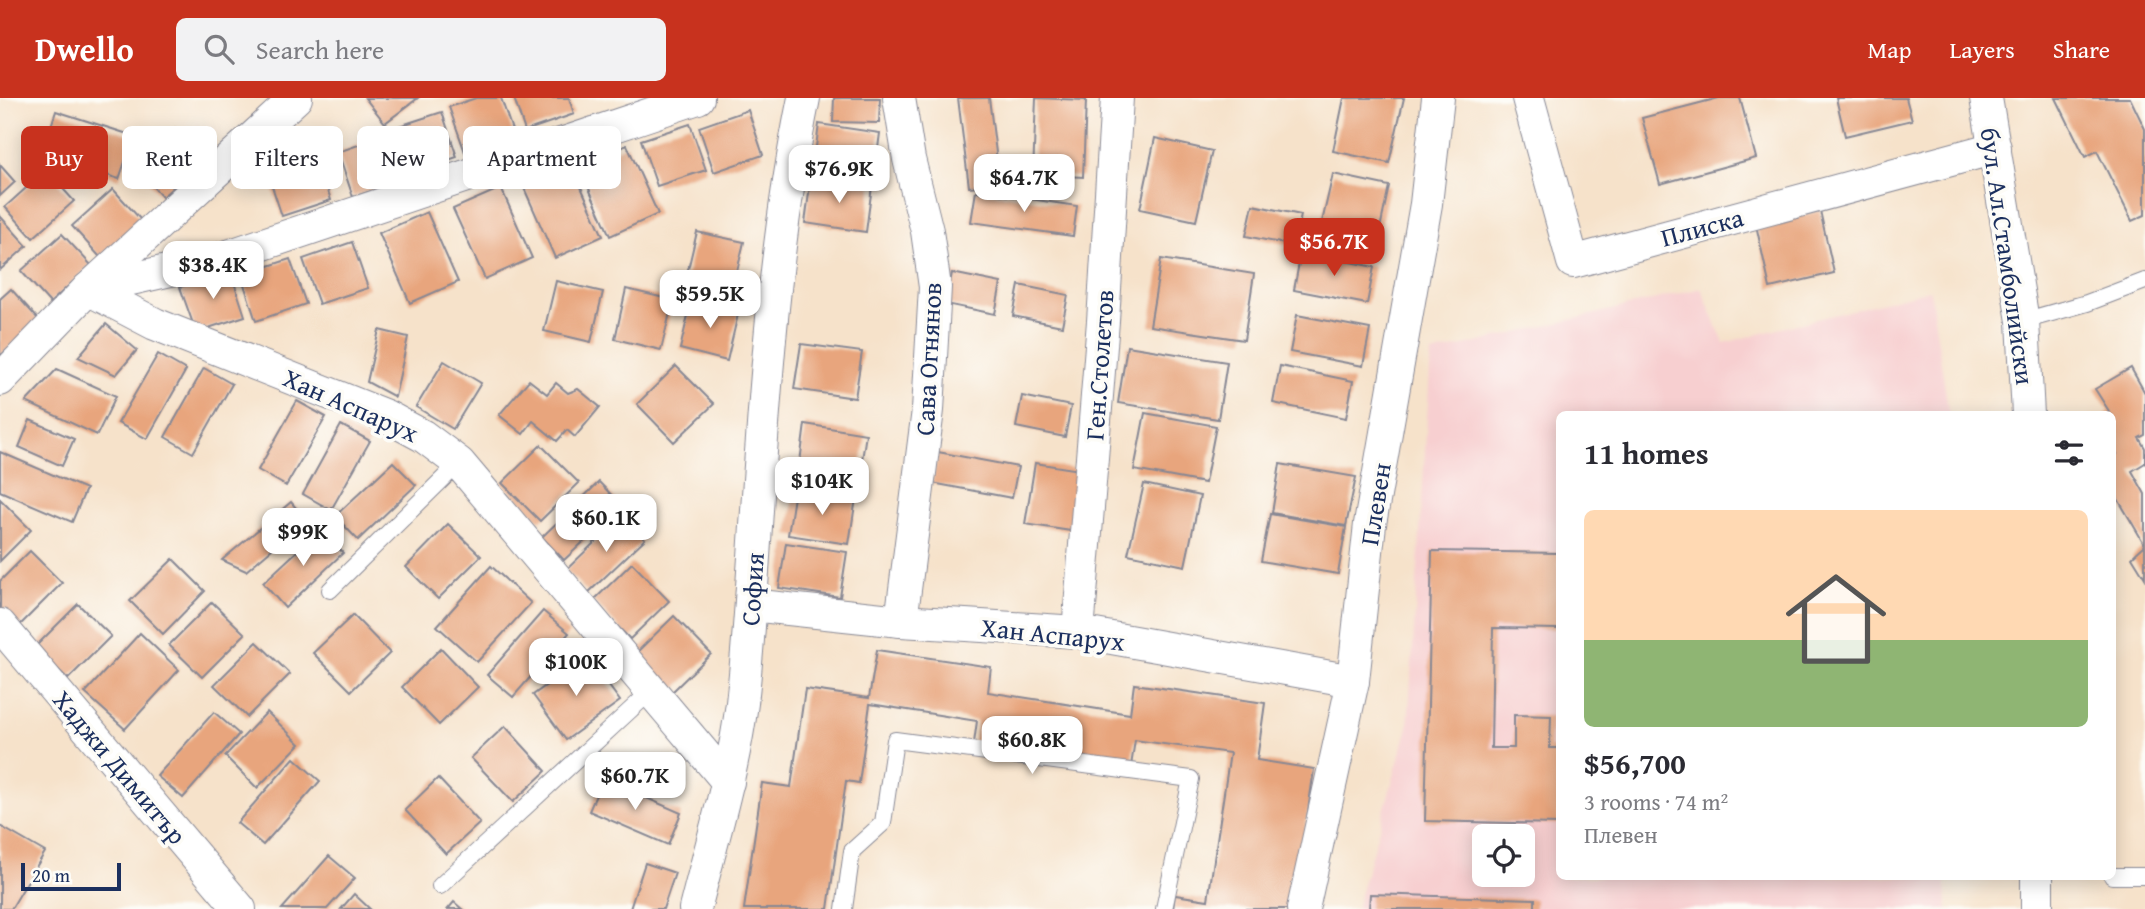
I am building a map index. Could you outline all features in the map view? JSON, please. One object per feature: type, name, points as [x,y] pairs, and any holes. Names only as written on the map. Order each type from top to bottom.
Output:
[{"type":"street","points":[[0,380],[88,289],[296,98]]},
{"type":"street","points":[[88,289],[219,259],[698,98]]},
{"type":"street","name":"София","points":[[695,909],[728,782],[741,705],[779,256],[794,147],[804,98]]},
{"type":"street","name":"Сава Огнянов","points":[[899,98],[909,159],[927,231],[935,287],[928,410],[901,621]]},
{"type":"street","name":"Ген.Столетов","points":[[1078,632],[1118,98]]},
{"type":"street","name":"Плевен","points":[[1303,909],[1353,681],[1370,524],[1426,204],[1438,98]]},
{"type":"street","name":"Плиска","points":[[1528,98],[1573,261],[1995,148]]},
{"type":"street","name":"бул. Ал.Стамболийски","points":[[1986,98],[2023,321],[2028,411]]},
{"type":"street","name":"Хан Аспарух","points":[[88,289],[155,324],[386,416],[424,436],[459,463],[728,782]]},
{"type":"street","name":"Хан Аспарух","points":[[751,605],[901,621],[1078,632],[1353,681]]},
{"type":"street","name":"Хаджи Димитър","points":[[0,625],[240,909]]},
{"type":"street","points":[[2037,880],[2037,909]]},
{"type":"lane","points":[[2023,321],[2087,303],[2145,281]]},
{"type":"lane","points":[[330,590],[459,463]]},
{"type":"lane","points":[[440,886],[651,691]]},
{"type":"lane","points":[[844,909],[852,851],[883,824],[895,740],[1191,779],[1164,909]]},
{"type":"lane","points":[[2116,876],[2145,876]]},
{"type":"shaded area","points":[[1701,288],[1724,343],[1930,290],[1948,411],[1556,411],[1556,880],[1944,880],[1948,909],[1356,909],[1408,727],[1431,354]]},
{"type":"building","points":[[365,98],[418,98],[385,123]]},
{"type":"building","points":[[476,98],[501,98],[511,126],[463,126],[463,146],[449,107]]},
{"type":"building","points":[[514,98],[569,98],[574,114],[539,126],[523,126]]},
{"type":"building","points":[[834,98],[880,98],[879,123],[833,122]]},
{"type":"building","points":[[958,98],[989,98],[1000,184],[969,187]]},
{"type":"building","points":[[1036,98],[1086,100],[1083,177],[1033,174]]},
{"type":"building","points":[[1344,98],[1404,98],[1389,163],[1333,151]]},
{"type":"building","points":[[1719,98],[1740,98],[1756,158],[1660,184],[1642,118]]},
{"type":"building","points":[[1836,98],[1906,98],[1912,120],[1845,136]]},
{"type":"building","points":[[2056,98],[2130,98],[2145,129],[2145,215],[2132,221],[2097,151],[2085,157]]},
{"type":"building","points":[[748,110],[763,155],[714,172],[699,127]]},
{"type":"building","points":[[56,111],[103,126],[51,126]]},
{"type":"building","points":[[442,112],[447,126],[399,126]]},
{"type":"building","points":[[690,124],[706,170],[657,186],[641,140]]},
{"type":"building","points":[[819,124],[880,133],[874,179],[813,170]]},
{"type":"building","points":[[108,128],[122,132],[122,170],[119,179],[108,175]]},
{"type":"building","points":[[449,133],[457,157],[449,160]]},
{"type":"building","points":[[1155,138],[1212,151],[1196,221],[1140,209]]},
{"type":"building","points":[[357,145],[357,189],[378,189],[353,197],[343,167],[343,150]]},
{"type":"building","points":[[627,145],[658,214],[610,236],[589,189],[621,189],[621,148]]},
{"type":"building","points":[[0,165],[15,182],[0,196]]},
{"type":"building","points":[[1333,174],[1389,186],[1374,257],[1317,244]]},
{"type":"building","points":[[811,178],[872,186],[866,232],[805,223]]},
{"type":"building","points":[[25,189],[63,189],[74,201],[33,238],[5,207]]},
{"type":"building","points":[[113,189],[141,220],[100,257],[72,226]]},
{"type":"building","points":[[155,189],[171,189],[162,197]]},
{"type":"building","points":[[273,189],[327,189],[331,200],[282,216]]},
{"type":"building","points":[[501,189],[532,258],[485,279],[453,209]]},
{"type":"building","points":[[524,189],[582,189],[603,236],[555,258]]},
{"type":"building","points":[[976,191],[1077,206],[1073,236],[971,222]]},
{"type":"building","points":[[1253,205],[1301,215],[1295,246],[1246,236]]},
{"type":"building","points":[[1820,211],[1834,273],[1770,288],[1756,225]]},
{"type":"building","points":[[427,212],[458,282],[410,303],[379,233]]},
{"type":"building","points":[[0,216],[27,246],[0,270]]},
{"type":"building","points":[[697,232],[744,242],[732,292],[685,282]]},
{"type":"building","points":[[62,234],[91,265],[50,303],[21,271]]},
{"type":"building","points":[[352,242],[368,288],[319,304],[303,259]]},
{"type":"building","points":[[1301,252],[1374,267],[1367,304],[1294,290]]},
{"type":"building","points":[[290,259],[306,304],[256,321],[241,275]]},
{"type":"building","points":[[1161,259],[1254,274],[1244,340],[1150,326]]},
{"type":"building","points":[[230,270],[245,316],[196,332],[180,287]]},
{"type":"building","points":[[952,273],[1001,283],[995,314],[946,304]]},
{"type":"building","points":[[556,281],[603,292],[591,342],[544,331]]},
{"type":"building","points":[[1019,285],[1068,295],[1062,326],[1013,316]]},
{"type":"building","points":[[11,289],[40,321],[0,356],[0,299]]},
{"type":"building","points":[[626,289],[673,300],[661,350],[615,339]]},
{"type":"building","points":[[692,299],[739,310],[727,361],[680,349]]},
{"type":"building","points":[[1297,315],[1370,329],[1363,366],[1290,352]]},
{"type":"building","points":[[106,324],[137,350],[116,375],[78,357]]},
{"type":"building","points":[[379,330],[408,337],[395,397],[367,382]]},
{"type":"building","points":[[801,344],[862,352],[855,398],[794,389]]},
{"type":"building","points":[[1127,346],[1227,362],[1218,419],[1118,403]]},
{"type":"building","points":[[158,354],[186,370],[147,439],[118,423]]},
{"type":"building","points":[[444,361],[481,383],[453,429],[416,407]]},
{"type":"building","points":[[676,366],[714,404],[674,442],[637,404]]},
{"type":"building","points":[[1280,366],[1353,381],[1346,418],[1273,403]]},
{"type":"building","points":[[204,368],[232,384],[193,453],[165,437]]},
{"type":"building","points":[[2131,368],[2145,393],[2145,435],[2139,438],[2145,448],[2145,463],[2132,471],[2145,494],[2145,545],[2116,496],[2116,411],[2109,411],[2095,389]]},
{"type":"building","points":[[57,369],[116,396],[97,435],[26,402]]},
{"type":"building","points":[[529,380],[547,394],[556,383],[568,393],[578,389],[600,407],[575,437],[567,430],[557,441],[533,421],[523,434],[499,415]]},
{"type":"building","points":[[1022,396],[1071,406],[1065,437],[1016,427]]},
{"type":"building","points":[[297,401],[326,417],[286,486],[258,470]]},
{"type":"building","points":[[1145,413],[1216,426],[1205,483],[1134,470]]},
{"type":"building","points":[[30,420],[74,439],[62,466],[19,447]]},
{"type":"building","points":[[805,424],[866,434],[859,479],[799,470]]},
{"type":"building","points":[[341,425],[370,441],[331,510],[303,494]]},
{"type":"building","points":[[541,445],[579,483],[540,521],[502,483]]},
{"type":"building","points":[[0,452],[86,489],[72,522],[0,491]]},
{"type":"building","points":[[938,452],[1018,467],[1012,498],[932,483]]},
{"type":"building","points":[[393,462],[416,485],[358,540],[335,516]]},
{"type":"building","points":[[1035,463],[1080,470],[1071,531],[1025,524]]},
{"type":"building","points":[[1280,464],[1356,477],[1346,526],[1272,513]]},
{"type":"building","points":[[599,482],[622,506],[564,560],[542,537]]},
{"type":"building","points":[[1144,484],[1200,496],[1185,566],[1128,554]]},
{"type":"building","points":[[795,490],[856,498],[849,544],[788,535]]},
{"type":"building","points":[[0,499],[31,530],[0,561]]},
{"type":"building","points":[[291,502],[306,520],[246,571],[222,560]]},
{"type":"building","points":[[1270,514],[1346,527],[1338,574],[1261,561]]},
{"type":"building","points":[[623,515],[645,539],[588,593],[566,570]]},
{"type":"building","points":[[448,524],[481,556],[438,599],[406,567]]},
{"type":"building","points":[[321,529],[343,553],[285,608],[263,583]]},
{"type":"building","points":[[786,543],[847,552],[840,597],[779,588]]},
{"type":"building","points":[[2145,545],[2145,578],[2132,557]]},
{"type":"building","points":[[30,551],[62,583],[19,626],[0,607],[0,581]]},
{"type":"building","points":[[1432,551],[1556,553],[1556,629],[1493,628],[1491,748],[1514,748],[1514,715],[1551,716],[1550,748],[1556,748],[1556,824],[1425,821]]},
{"type":"building","points":[[173,559],[205,591],[163,634],[130,601]]},
{"type":"building","points":[[632,563],[669,601],[630,639],[593,601]]},
{"type":"building","points":[[491,566],[531,603],[477,662],[437,626]]},
{"type":"building","points":[[212,602],[245,634],[202,677],[169,645]]},
{"type":"building","points":[[78,604],[111,636],[68,679],[35,647]]},
{"type":"building","points":[[543,611],[569,633],[513,697],[487,675]]},
{"type":"building","points":[[353,615],[390,653],[351,691],[313,653]]},
{"type":"building","points":[[674,616],[711,654],[672,692],[635,654]]},
{"type":"building","points":[[140,633],[179,670],[125,729],[85,693]]},
{"type":"building","points":[[257,642],[290,674],[247,717],[214,685]]},
{"type":"building","points":[[441,648],[478,687],[439,725],[402,687]]},
{"type":"building","points":[[877,650],[991,667],[988,692],[1130,714],[1134,684],[1265,703],[1257,760],[1314,769],[1294,909],[1173,909],[1175,895],[1208,900],[1230,753],[1135,740],[1131,766],[974,743],[977,721],[870,704],[859,783],[846,781],[828,909],[744,909],[762,783],[791,787],[805,689],[869,698]]},
{"type":"building","points":[[587,656],[620,701],[566,740],[533,695]]},
{"type":"building","points":[[214,712],[239,734],[183,798],[157,776]]},
{"type":"building","points":[[267,712],[300,744],[257,788],[225,756]]},
{"type":"building","points":[[505,726],[546,771],[513,802],[471,758]]},
{"type":"building","points":[[294,758],[320,781],[263,845],[237,823]]},
{"type":"building","points":[[438,778],[480,823],[446,854],[405,810]]},
{"type":"building","points":[[603,779],[681,813],[668,845],[589,811]]},
{"type":"building","points":[[0,826],[45,852],[11,909],[0,909]]},
{"type":"building","points":[[329,856],[355,878],[327,909],[282,909]]},
{"type":"building","points":[[645,863],[675,873],[663,909],[630,909]]},
{"type":"building","points":[[354,894],[370,909],[341,909]]},
{"type":"building","points":[[1370,894],[1535,899],[1535,909],[1369,909]]},
{"type":"building","points":[[454,902],[462,909],[448,909]]}]
